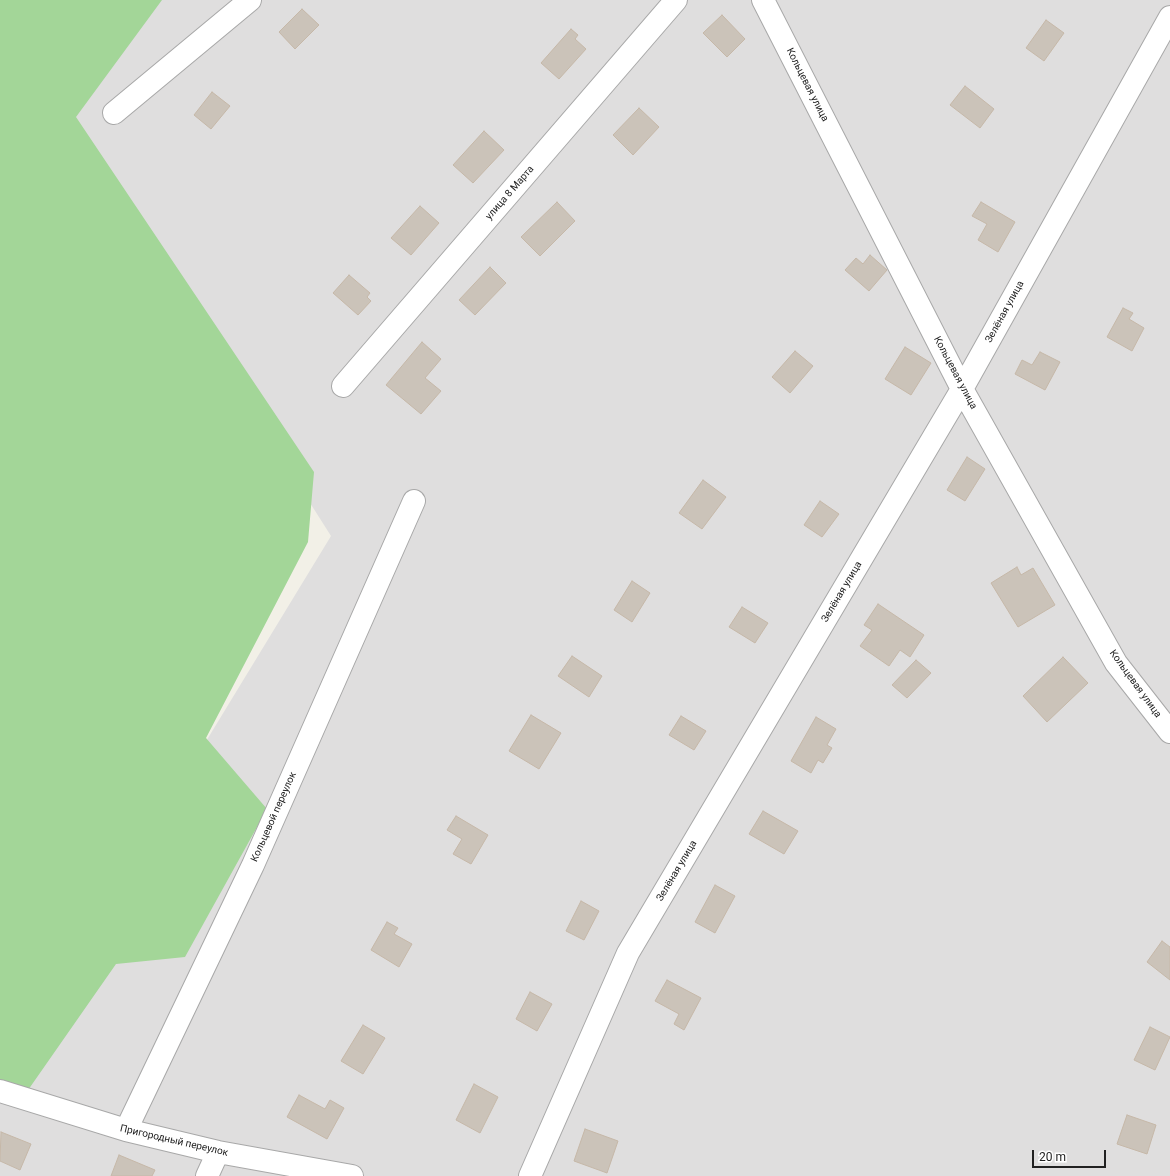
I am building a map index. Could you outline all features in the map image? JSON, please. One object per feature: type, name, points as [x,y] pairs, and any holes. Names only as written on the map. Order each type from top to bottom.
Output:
[{"type":"street","points":[[114,113],[250,0]]},
{"type":"street","name":"улица 8 Марта","points":[[343,386],[676,0]]},
{"type":"street","name":"Кольцевая улица","points":[[763,0],[962,389],[1116,663],[1170,732]]},
{"type":"street","name":"Зелёная улица","points":[[530,1176],[628,953],[962,389],[1170,17]]},
{"type":"street","name":"Кольцевой переулок","points":[[126,1130],[253,864],[414,500]]},
{"type":"street","name":"Пригородный переулок","points":[[0,1091],[126,1130],[218,1152],[352,1176]]},
{"type":"street","points":[[207,1176],[218,1152]]},
{"type":"shaded area","points":[[154,0],[1170,0],[1170,1176],[0,1176],[0,1026],[29,1032],[331,536],[56,102]]},
{"type":"green space","points":[[0,0],[162,0],[76,117],[314,472],[308,542],[206,738],[267,809],[185,957],[116,964],[26,1093],[0,1088]]},
{"type":"building","points":[[302,9],[319,25],[295,49],[279,32]]},
{"type":"building","points":[[722,15],[745,39],[727,57],[703,33]]},
{"type":"building","points":[[1046,20],[1064,33],[1044,61],[1026,48]]},
{"type":"building","points":[[571,29],[578,35],[575,39],[586,49],[559,79],[541,63]]},
{"type":"building","points":[[965,86],[994,109],[980,128],[950,105]]},
{"type":"building","points":[[212,92],[230,106],[211,129],[194,115]]},
{"type":"building","points":[[639,108],[659,127],[633,155],[613,135]]},
{"type":"building","points":[[484,131],[504,150],[473,183],[453,165]]},
{"type":"building","points":[[557,202],[575,221],[540,256],[521,237]]},
{"type":"building","points":[[981,202],[1015,222],[998,252],[978,240],[987,224],[972,216]]},
{"type":"building","points":[[420,206],[439,223],[411,255],[391,238]]},
{"type":"building","points":[[870,255],[887,270],[869,291],[845,270],[856,258],[863,264]]},
{"type":"building","points":[[490,267],[506,283],[475,315],[459,300]]},
{"type":"building","points":[[349,275],[370,293],[367,297],[371,301],[358,315],[333,293]]},
{"type":"building","points":[[1123,308],[1133,313],[1129,319],[1144,328],[1132,351],[1107,337]]},
{"type":"building","points":[[422,342],[441,359],[425,378],[441,391],[421,414],[386,385]]},
{"type":"building","points":[[905,347],[931,363],[911,395],[885,379]]},
{"type":"building","points":[[795,351],[813,366],[790,393],[772,377]]},
{"type":"building","points":[[1040,352],[1060,362],[1045,390],[1015,374],[1022,360],[1032,365]]},
{"type":"building","points":[[967,457],[985,469],[965,501],[947,490]]},
{"type":"building","points":[[703,480],[726,497],[702,529],[679,513]]},
{"type":"building","points":[[820,501],[839,514],[822,537],[804,525]]},
{"type":"building","points":[[1017,567],[1021,575],[1033,568],[1055,605],[1018,627],[991,583]]},
{"type":"building","points":[[632,581],[650,593],[632,622],[614,610]]},
{"type":"building","points":[[878,604],[924,635],[910,657],[900,650],[889,666],[860,646],[872,630],[864,625]]},
{"type":"building","points":[[742,607],[768,623],[755,643],[729,627]]},
{"type":"building","points":[[572,656],[602,676],[589,697],[558,676]]},
{"type":"building","points":[[1063,657],[1088,683],[1047,722],[1023,696]]},
{"type":"building","points":[[916,660],[931,673],[907,698],[892,685]]},
{"type":"building","points":[[531,715],[561,733],[539,769],[509,751]]},
{"type":"building","points":[[681,716],[706,731],[694,750],[669,735]]},
{"type":"building","points":[[816,717],[836,729],[827,745],[832,748],[823,763],[818,760],[811,773],[791,761]]},
{"type":"building","points":[[763,811],[798,831],[784,854],[749,834]]},
{"type":"building","points":[[456,816],[488,835],[471,864],[453,854],[462,839],[447,830]]},
{"type":"building","points":[[715,885],[735,896],[715,933],[695,922]]},
{"type":"building","points":[[581,901],[599,911],[584,940],[566,931]]},
{"type":"building","points":[[387,922],[398,928],[394,934],[412,944],[399,967],[371,950]]},
{"type":"building","points":[[1162,941],[1170,947],[1170,980],[1147,962]]},
{"type":"building","points":[[667,980],[701,998],[684,1030],[674,1024],[679,1014],[655,1001]]},
{"type":"building","points":[[530,992],[552,1004],[537,1031],[516,1019]]},
{"type":"building","points":[[363,1025],[385,1038],[363,1074],[341,1061]]},
{"type":"building","points":[[1150,1027],[1170,1037],[1155,1070],[1134,1060]]},
{"type":"building","points":[[474,1084],[498,1097],[480,1133],[456,1120]]},
{"type":"building","points":[[299,1095],[325,1109],[330,1100],[344,1108],[327,1139],[287,1117]]},
{"type":"building","points":[[1127,1115],[1156,1125],[1147,1154],[1117,1144]]},
{"type":"building","points":[[585,1129],[618,1141],[607,1173],[574,1161]]},
{"type":"building","points":[[1,1132],[31,1144],[20,1170],[0,1161]]},
{"type":"building","points":[[119,1155],[155,1170],[152,1176],[111,1176]]}]
